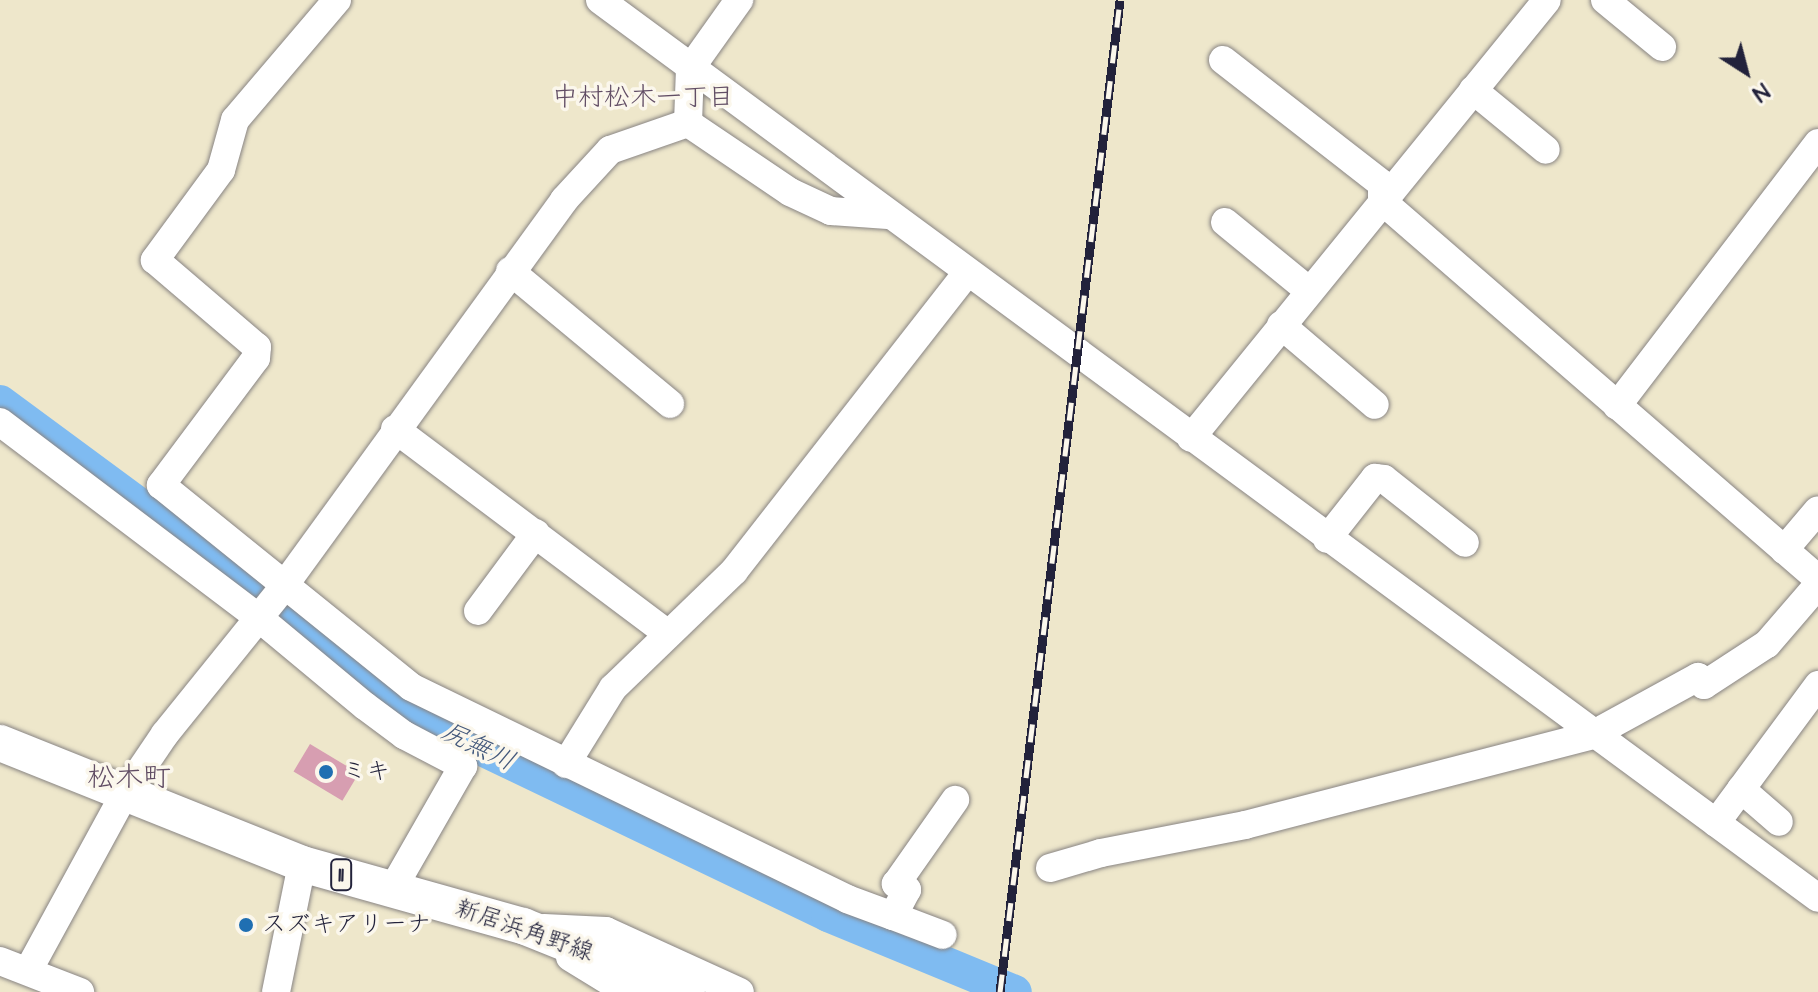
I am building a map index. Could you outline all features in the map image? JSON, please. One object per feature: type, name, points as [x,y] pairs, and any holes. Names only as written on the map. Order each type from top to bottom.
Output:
[{"type":"main road","name":"新居浜角野線","points":[[0,743],[302,864],[523,926],[687,992]]},
{"type":"street","points":[[337,0],[235,120],[221,170],[155,260],[257,347],[256,358],[161,485],[283,588],[411,687],[847,899],[943,935]]},
{"type":"street","points":[[600,0],[1592,735],[1818,898]]},
{"type":"street","points":[[688,123],[690,69],[739,0]]},
{"type":"street","points":[[1191,438],[1307,289],[1547,0]]},
{"type":"street","points":[[1605,0],[1662,47]]},
{"type":"street","points":[[1050,868],[1101,853],[1260,821],[1592,735],[1698,677],[1704,685],[1755,652],[1818,582],[1382,201],[1382,184],[1223,60]]},
{"type":"street","points":[[1473,90],[1546,150]]},
{"type":"street","points":[[688,123],[781,186],[831,211],[888,215]]},
{"type":"street","points":[[28,971],[125,793],[165,734],[283,588],[510,271],[610,150],[688,123]]},
{"type":"street","points":[[1617,406],[1660,345],[1718,280],[1818,143]]},
{"type":"street","points":[[1225,222],[1307,289]]},
{"type":"street","points":[[510,271],[670,404]]},
{"type":"street","points":[[566,764],[613,688],[734,571],[967,273]]},
{"type":"street","points":[[1281,325],[1375,405]]},
{"type":"street","points":[[0,422],[261,616],[391,725],[463,766],[392,890]]},
{"type":"street","points":[[395,429],[667,633]]},
{"type":"street","points":[[1327,539],[1375,478],[1384,479],[1465,543]]},
{"type":"street","points":[[1784,550],[1818,510]]},
{"type":"street","points":[[478,611],[536,533]]},
{"type":"street","points":[[1716,823],[1818,685]]},
{"type":"street","points":[[1741,789],[1779,822]]},
{"type":"street","points":[[893,916],[907,890],[896,884],[955,800]]},
{"type":"street","points":[[276,992],[302,864]]},
{"type":"street","points":[[523,926],[627,992]]},
{"type":"street","points":[[523,926],[606,931],[740,992]]},
{"type":"street","points":[[0,961],[80,992]]},
{"type":"building","name":"ミキ","points":[[310,744],[359,773],[342,801],[294,771]]},
{"type":"waterway","name":"尻無川","points":[[0,402],[228,570],[411,715],[828,915],[1015,992]]},
{"type":"railway","points":[[1000,992],[1120,0]]},
{"type":"place","name":"ミキ","points":[[326,772]]},
{"type":"place","name":"スズキアリーナ","points":[[246,925]]},
{"type":"district","name":"中村松木一丁目","points":[[643,98]]},
{"type":"district","name":"松木町","points":[[129,778]]}]
